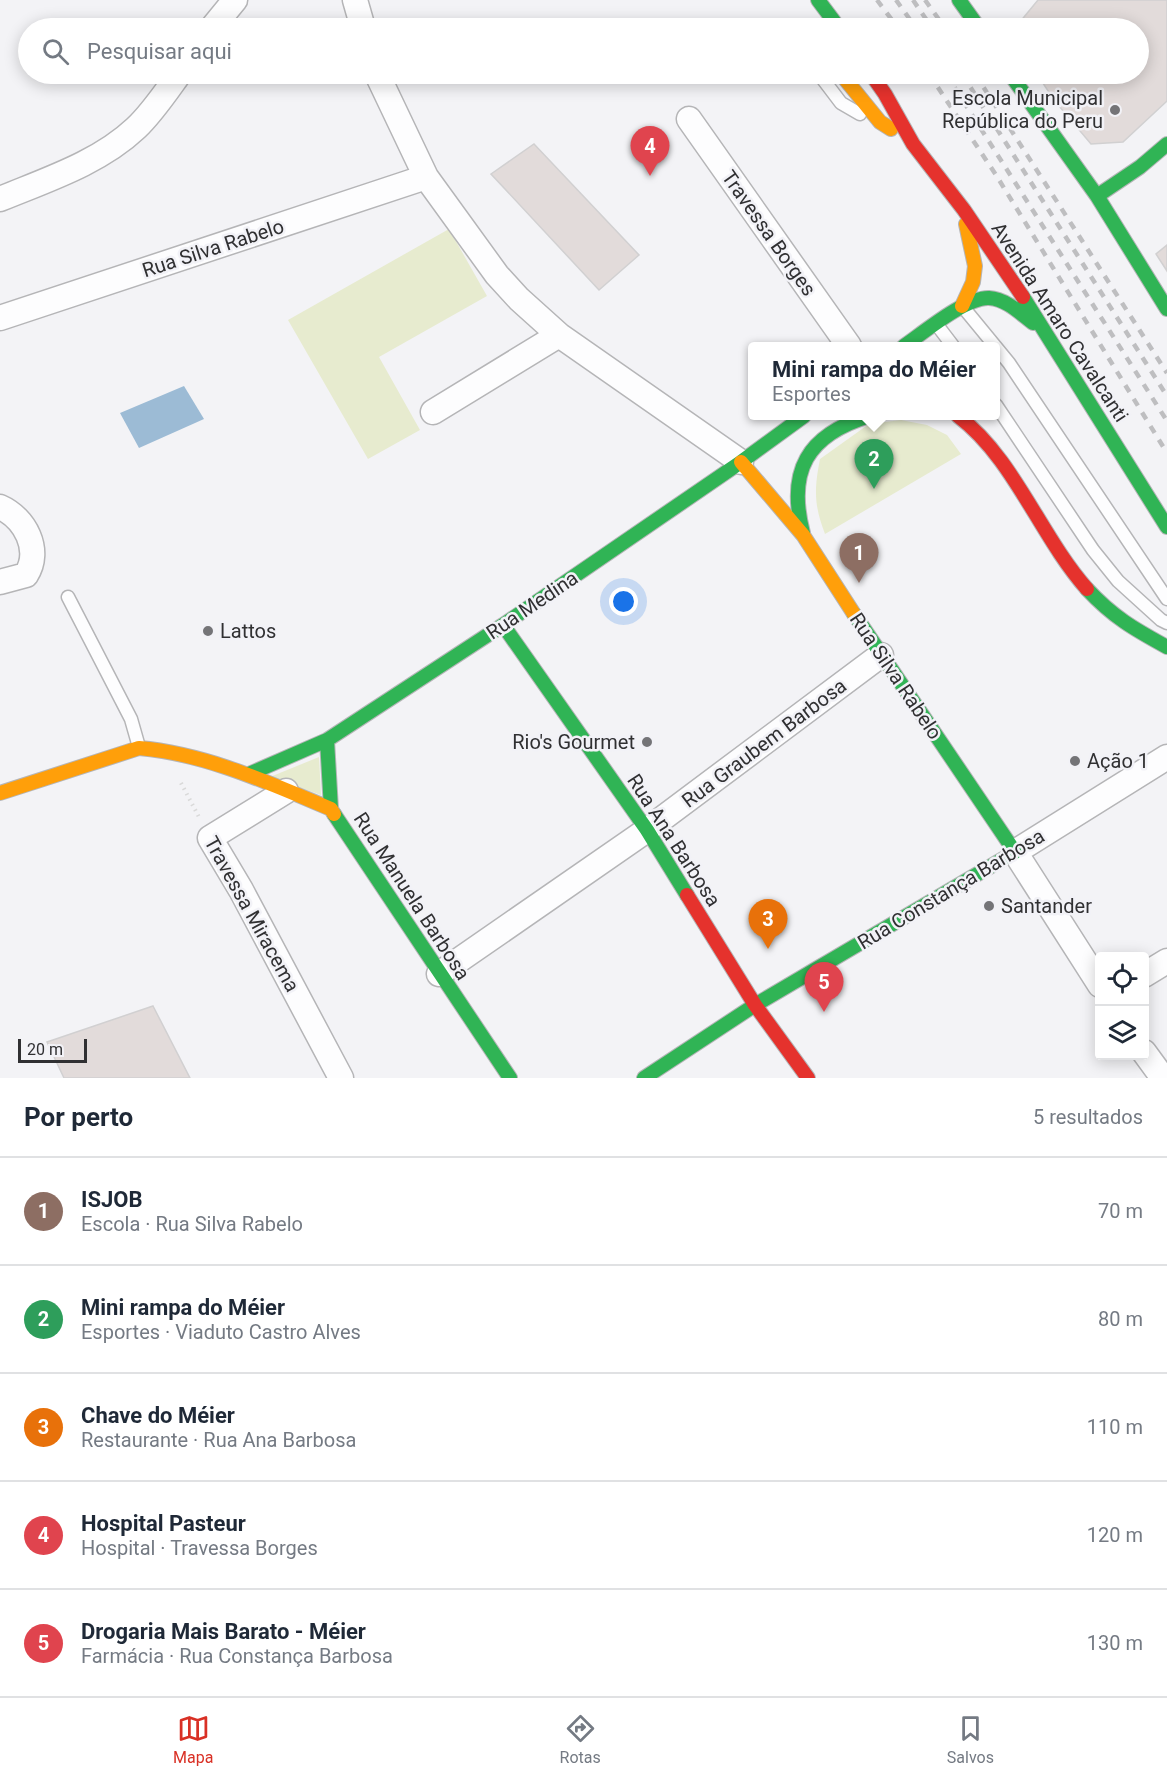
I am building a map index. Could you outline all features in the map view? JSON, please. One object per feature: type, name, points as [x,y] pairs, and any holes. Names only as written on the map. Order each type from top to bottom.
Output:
[{"type":"street","points":[[220,18],[235,0]]},
{"type":"street","points":[[355,0],[360,18]]},
{"type":"street","points":[[818,0],[832,18]]},
{"type":"street","points":[[959,0],[972,18]]},
{"type":"street","points":[[0,199],[88,161],[115,145],[137,128],[171,84]]},
{"type":"street","name":"Rua Silva Rabelo","points":[[382,84],[426,177],[497,275],[519,299],[559,335],[741,462],[803,535],[881,655],[1015,852],[1095,977]]},
{"type":"street","name":"Avenida Amaro Cavalcanti","points":[[849,84],[880,122],[913,144]]},
{"type":"street","points":[[874,84],[885,94]]},
{"type":"street","name":"Avenida Amaro Cavalcanti","points":[[878,84],[913,144],[964,210],[1047,334],[1167,527]]},
{"type":"street","points":[[1017,84],[1097,196],[1167,309]]},
{"type":"street","name":"Travessa Borges","points":[[689,119],[846,342]]},
{"type":"street","points":[[1097,196],[1140,167],[1167,144]]},
{"type":"street","name":"Rua Silva Rabelo","points":[[0,318],[426,177]]},
{"type":"street","points":[[962,306],[973,282],[975,266],[964,210]]},
{"type":"street","points":[[910,342],[962,306],[987,298],[1009,304],[1047,334]]},
{"type":"street","points":[[433,412],[559,335]]},
{"type":"street","name":"Rua Medina","points":[[249,774],[327,740],[503,625],[800,420]]},
{"type":"street","points":[[803,535],[795,504],[802,466],[821,438],[853,420]]},
{"type":"street","points":[[964,420],[974,426],[988,442],[1054,547],[1075,574],[1106,608],[1133,629],[1167,647]]},
{"type":"street","points":[[0,507],[12,513],[22,524],[33,552],[32,566],[26,575],[0,582]]},
{"type":"street","name":"Rua Ana Barbosa","points":[[503,625],[647,830],[755,1005],[807,1078]]},
{"type":"street","name":"Rua Graubem Barbosa","points":[[439,974],[647,830],[881,655]]},
{"type":"street","points":[[327,740],[331,809]]},
{"type":"street","points":[[0,793],[139,748]]},
{"type":"street","name":"Rua Manuela Barbosa","points":[[139,748],[163,750],[249,774],[331,809],[510,1078]]},
{"type":"street","name":"Rua Constança Barbosa","points":[[644,1078],[755,1005],[1015,852],[1167,757]]},
{"type":"street","points":[[210,838],[286,791]]},
{"type":"street","name":"Travessa Miracema","points":[[210,838],[241,890],[341,1078]]},
{"type":"street","points":[[1149,972],[1167,961]]},
{"type":"street","points":[[1149,1059],[1163,1078]]},
{"type":"lane","points":[[827,84],[841,103],[880,122]]},
{"type":"lane","points":[[962,306],[992,342]]},
{"type":"lane","points":[[937,325],[951,342]]},
{"type":"lane","points":[[1000,352],[1167,599]]},
{"type":"lane","points":[[1000,411],[1093,550],[1118,581],[1167,623]]},
{"type":"lane","points":[[68,597],[131,719],[139,748]]},
{"type":"path","name":"Travessa Miracema","points":[[163,750],[210,838]]},
{"type":"green space","points":[[449,229],[487,296],[379,357],[420,430],[368,459],[288,320]]},
{"type":"green space","points":[[901,420],[927,425],[947,435],[961,454],[825,534],[816,497],[820,459],[869,424]]},
{"type":"green space","points":[[319,757],[321,795],[270,777]]},
{"type":"water","points":[[184,386],[204,419],[139,448],[120,413]]},
{"type":"building","points":[[1038,0],[1167,0],[1167,101],[1123,142],[1091,144],[1044,84],[1149,84],[1149,18],[1023,18]]},
{"type":"building","points":[[534,144],[639,255],[599,290],[491,174]]},
{"type":"building","points":[[1167,245],[1167,271],[1156,254]]},
{"type":"building","points":[[153,1006],[190,1078],[64,1078],[47,1042]]},
{"type":"railway","points":[[877,0],[890,18]]},
{"type":"railway","points":[[896,0],[909,18]]},
{"type":"railway","points":[[913,0],[925,18]]},
{"type":"railway","points":[[925,0],[938,18]]},
{"type":"railway","points":[[936,84],[996,175],[1167,453]]},
{"type":"railway","points":[[952,84],[1167,421]]},
{"type":"railway","points":[[968,84],[1167,396]]},
{"type":"railway","points":[[981,84],[1167,373]]},
{"type":"traffic: fast","points":[[818,0],[832,18]]},
{"type":"traffic: fast","points":[[959,0],[972,18]]},
{"type":"traffic: fast","points":[[1017,84],[1097,196],[1167,309]]},
{"type":"traffic: fast","points":[[1097,196],[1140,167],[1167,144]]},
{"type":"traffic: fast","points":[[1023,297],[1167,527]]},
{"type":"traffic: fast","points":[[910,342],[957,309],[980,299],[989,298],[1001,301],[1013,307],[1033,323]]},
{"type":"traffic: fast","points":[[687,895],[647,830],[503,625],[799,420]]},
{"type":"traffic: fast","points":[[803,533],[798,491],[807,458],[830,434],[858,420]]},
{"type":"traffic: fast","points":[[1087,589],[1124,622],[1167,647]]},
{"type":"traffic: fast","points":[[644,1078],[755,1005],[1015,852],[854,614]]},
{"type":"traffic: fast","points":[[249,774],[327,740],[503,625]]},
{"type":"traffic: fast","points":[[327,740],[331,809]]},
{"type":"traffic: fast","points":[[334,814],[510,1078]]},
{"type":"traffic: slow","points":[[849,84],[880,122],[891,129]]},
{"type":"traffic: slow","points":[[962,306],[973,282],[975,266],[966,224]]},
{"type":"traffic: slow","points":[[741,462],[803,535],[854,614]]},
{"type":"traffic: slow","points":[[0,793],[139,748],[189,756],[237,771],[331,809],[334,814]]},
{"type":"traffic: jam","points":[[878,84],[913,144],[964,210],[1023,297]]},
{"type":"traffic: jam","points":[[963,420],[978,433],[995,453],[1055,546],[1087,589]]},
{"type":"traffic: jam","points":[[687,895],[755,1005],[808,1078]]},
{"type":"place","name":"Escola Municipal República do Peru","points":[[1115,110]]},
{"type":"place","name":"Hospital Pasteur","points":[[650,176]]},
{"type":"place","name":"Mini rampa do Méier","points":[[874,489]]},
{"type":"place","name":"ISJOB","points":[[859,583]]},
{"type":"place","name":"Lattos","points":[[208,631]]},
{"type":"place","name":"Rio's Gourmet","points":[[647,742]]},
{"type":"place","name":"Ação 1","points":[[1075,761]]},
{"type":"place","name":"Santander","points":[[989,906]]},
{"type":"place","name":"Chave do Méier","points":[[768,949]]},
{"type":"place","name":"Drogaria Mais Barato - Méier","points":[[824,1012]]}]
